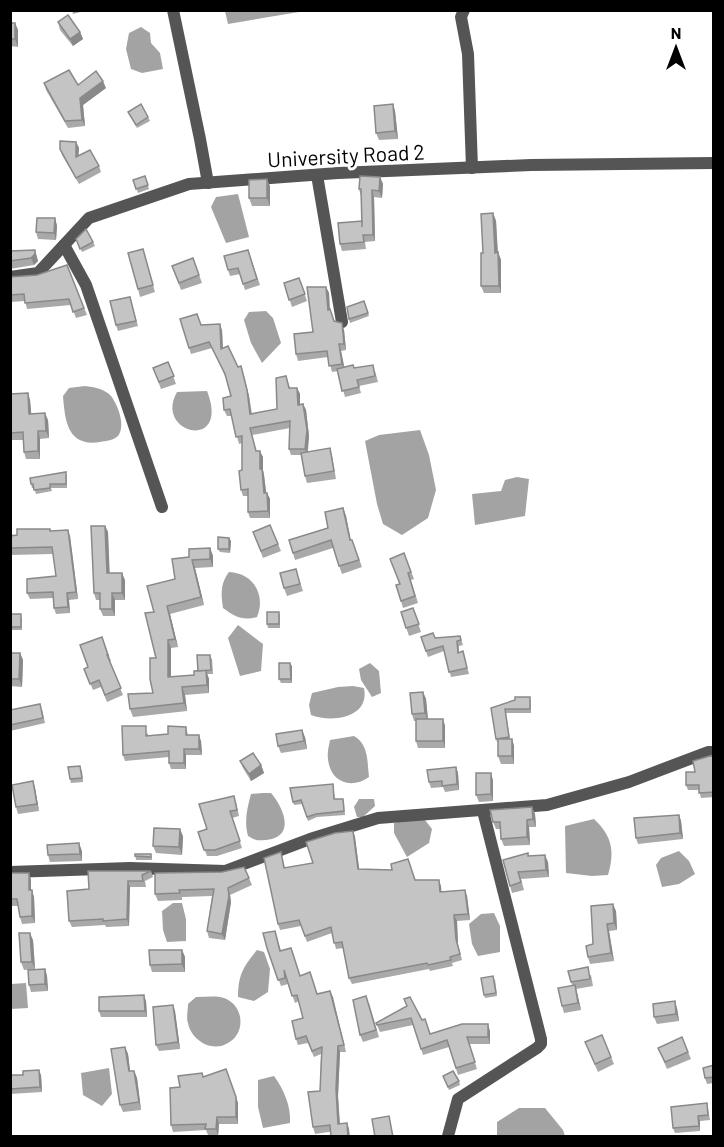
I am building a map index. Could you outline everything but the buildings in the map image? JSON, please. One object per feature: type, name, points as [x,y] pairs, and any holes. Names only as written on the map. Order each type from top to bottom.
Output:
[{"type":"street","points":[[173,10],[208,183]]},
{"type":"street","points":[[464,10],[460,17],[468,54],[472,168]]},
{"type":"street","name":"University Road 2","points":[[10,277],[38,273],[89,218],[189,184],[472,168],[646,162],[714,163]]},
{"type":"street","points":[[317,175],[342,322]]},
{"type":"street","points":[[64,245],[86,285],[162,507]]},
{"type":"street","points":[[11,873],[130,868],[225,871],[310,839],[378,818],[546,805],[629,782],[708,752],[714,752]]},
{"type":"street","points":[[448,1137],[458,1099],[537,1048],[542,1039],[483,811]]},
{"type":"shaded area","points":[[225,10],[305,11],[228,24]]},
{"type":"shaded area","points":[[141,27],[150,33],[151,43],[160,53],[163,69],[142,73],[131,69],[126,49],[129,33]]},
{"type":"shaded area","points":[[238,194],[249,237],[226,243],[211,207],[216,197]]},
{"type":"shaded area","points":[[266,311],[273,318],[281,343],[262,363],[251,343],[244,320],[249,312]]},
{"type":"shaded area","points":[[85,386],[103,390],[114,400],[121,421],[118,436],[105,441],[89,443],[81,441],[70,431],[63,396],[69,388]]},
{"type":"shaded area","points":[[207,391],[212,410],[209,423],[202,429],[192,430],[182,426],[175,418],[172,407],[177,392]]},
{"type":"shaded area","points":[[420,430],[429,455],[436,490],[428,518],[402,535],[383,524],[365,441],[379,435]]},
{"type":"shaded area","points":[[517,477],[529,479],[525,516],[475,525],[472,494],[501,491],[505,480]]},
{"type":"shaded area","points":[[229,572],[245,576],[256,587],[260,601],[257,617],[247,619],[239,617],[223,608],[222,589]]},
{"type":"shaded area","points":[[238,625],[263,644],[261,671],[240,676],[228,638]]},
{"type":"shaded area","points":[[370,663],[379,671],[381,693],[372,697],[361,680],[359,669]]},
{"type":"shaded area","points":[[353,686],[364,688],[361,706],[355,712],[339,718],[311,715],[309,705],[312,693]]},
{"type":"shaded area","points":[[354,736],[365,749],[369,777],[355,783],[342,782],[330,767],[328,751],[330,740]]},
{"type":"shaded area","points":[[271,793],[283,814],[284,828],[275,838],[254,839],[248,836],[246,825],[251,794]]},
{"type":"shaded area","points":[[359,799],[374,799],[375,806],[363,817],[357,817],[354,807]]},
{"type":"shaded area","points":[[410,819],[425,820],[432,829],[429,843],[407,857],[394,833],[394,823]]},
{"type":"shaded area","points":[[594,819],[605,832],[610,844],[611,859],[608,875],[566,873],[565,826]]},
{"type":"shaded area","points":[[679,851],[689,861],[695,874],[679,884],[662,887],[656,865],[661,858]]},
{"type":"shaded area","points":[[173,903],[182,903],[186,919],[186,941],[167,942],[163,930],[162,911]]},
{"type":"shaded area","points":[[494,913],[500,926],[500,952],[478,956],[472,944],[469,924],[481,914]]},
{"type":"shaded area","points":[[257,950],[264,952],[270,969],[268,992],[254,1001],[238,997],[238,989],[242,972]]},
{"type":"shaded area","points":[[26,983],[28,1008],[11,1009],[11,984]]},
{"type":"shaded area","points":[[196,997],[220,997],[234,1004],[240,1017],[240,1025],[234,1038],[228,1043],[222,1046],[209,1046],[193,1035],[187,1014],[188,1004]]},
{"type":"shaded area","points":[[109,1068],[112,1094],[102,1106],[83,1095],[81,1073]]},
{"type":"shaded area","points":[[274,1076],[286,1098],[290,1123],[263,1128],[258,1107],[258,1080]]},
{"type":"shaded area","points":[[519,1108],[545,1108],[563,1130],[565,1136],[497,1136],[497,1122]]}]
